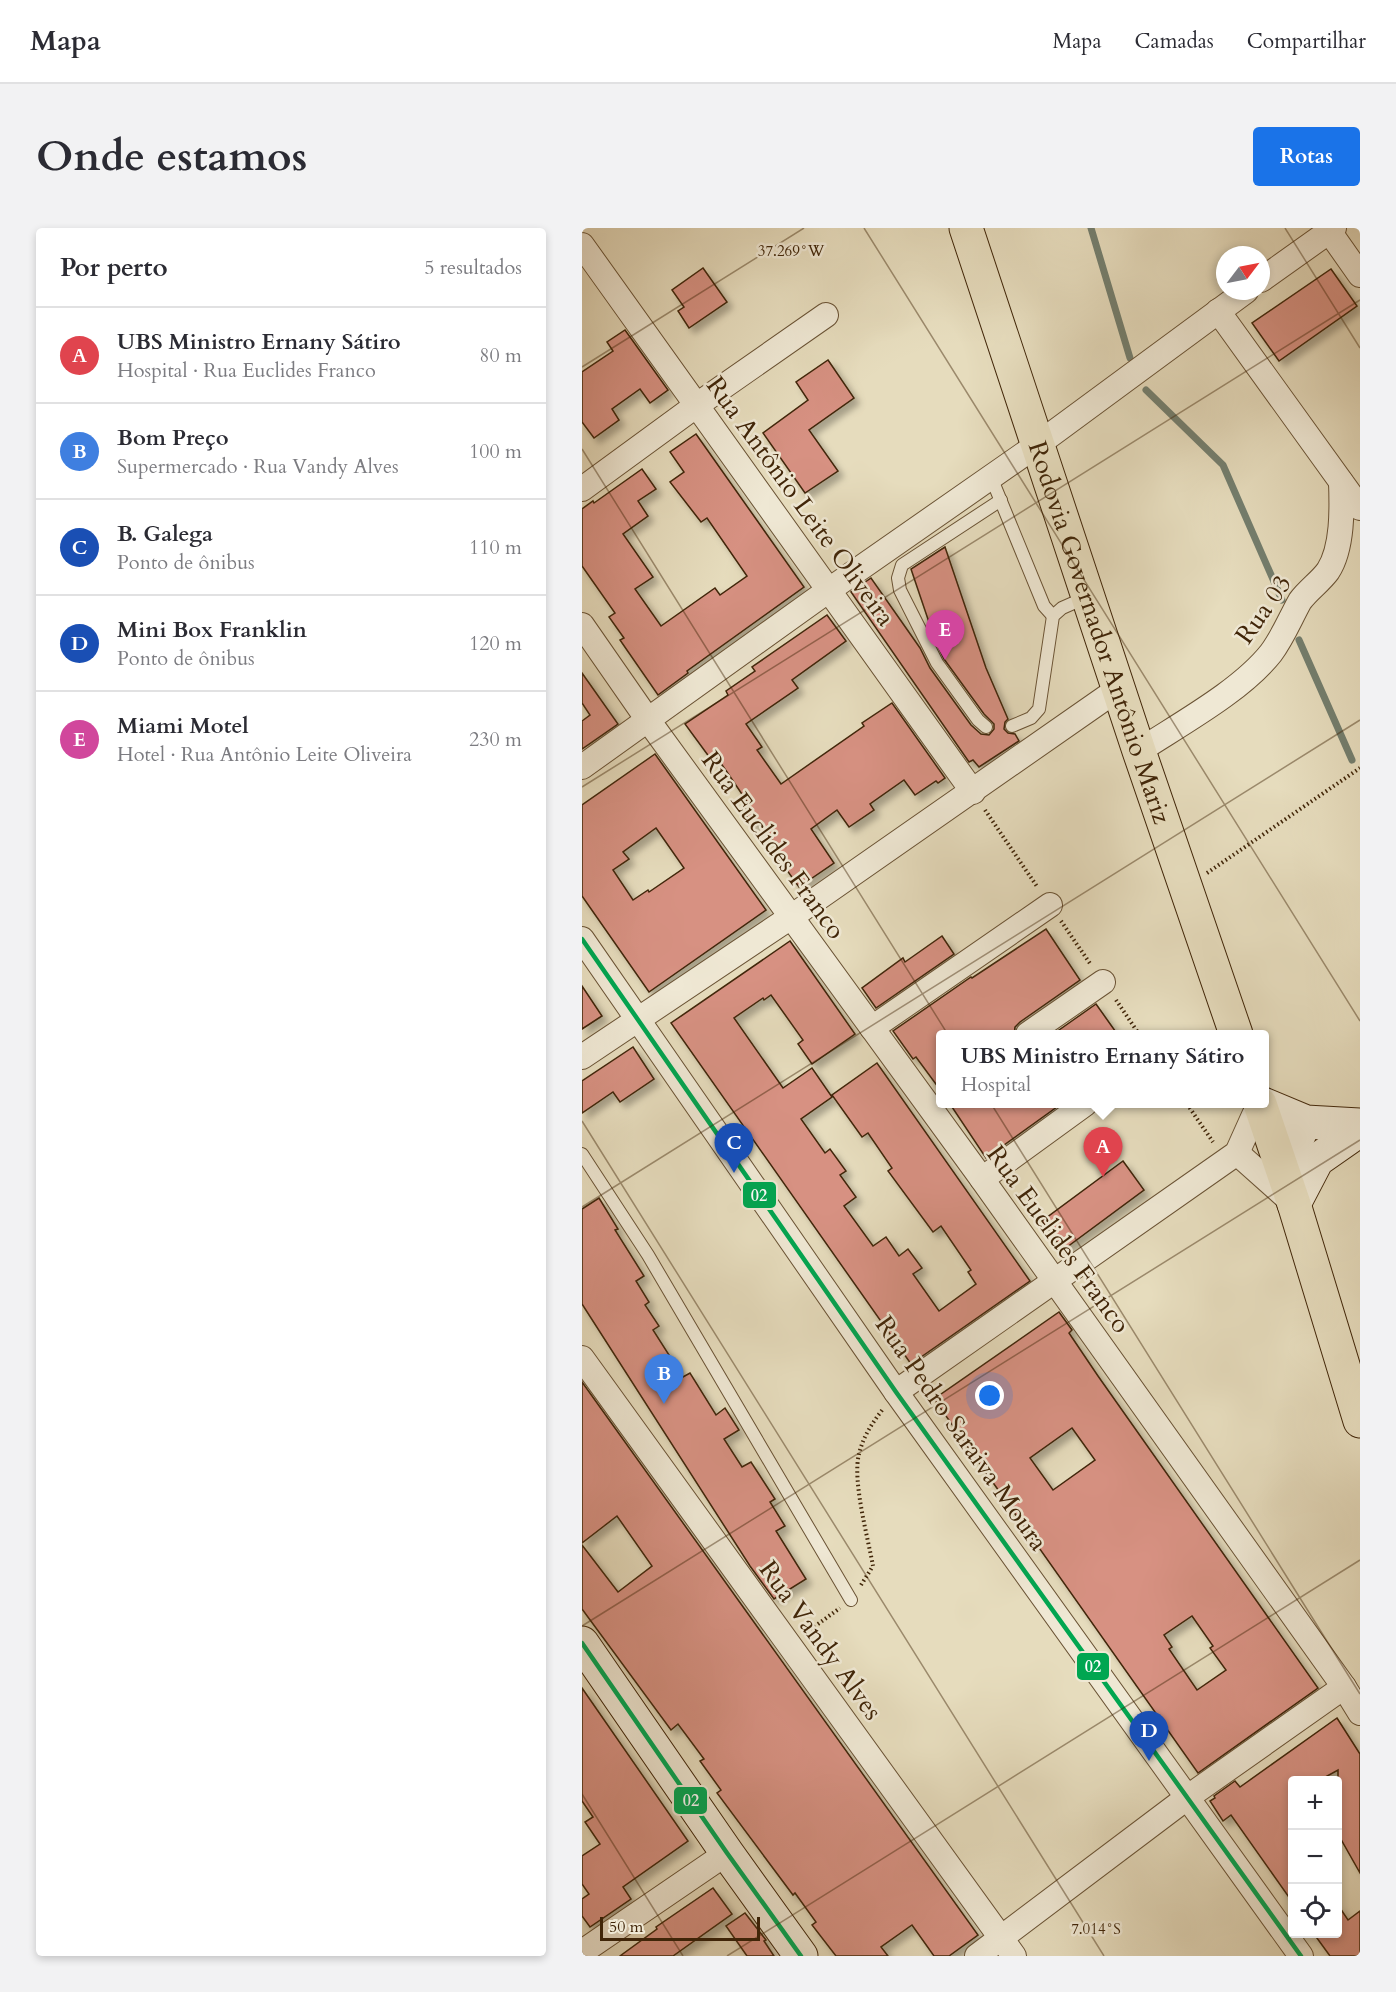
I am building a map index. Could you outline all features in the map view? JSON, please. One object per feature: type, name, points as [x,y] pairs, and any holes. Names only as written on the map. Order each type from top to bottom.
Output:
[{"type":"highway","name":"Rodovia Governador Antônio Mariz","points":[[966,228],[1118,689],[1234,1030]]},
{"type":"highway","points":[[1262,1108],[1360,1421]]},
{"type":"main road","points":[[1266,1108],[1306,1143]]},
{"type":"main road","points":[[1306,1143],[1360,1125]]},
{"type":"main road","points":[[1306,1143],[1360,1130]]},
{"type":"main road","points":[[1294,1204],[1306,1143]]},
{"type":"main road","points":[[583,1648],[801,1956]]},
{"type":"street","points":[[1270,271],[1306,237],[1331,230],[1360,275]]},
{"type":"street","name":"Rua Antônio Leite Oliveira","points":[[582,245],[973,792]]},
{"type":"street","points":[[582,767],[1037,445],[1234,300]]},
{"type":"street","points":[[1218,312],[1360,508]]},
{"type":"street","points":[[582,489],[826,315]]},
{"type":"street","name":"Rua 03","points":[[1139,751],[1226,693],[1251,674],[1269,656],[1283,637],[1302,599],[1334,561],[1342,510],[1341,482]]},
{"type":"street","name":"Rua Euclides Franco","points":[[582,625],[648,720],[872,1028],[934,1100]]},
{"type":"street","points":[[582,1057],[791,917],[1118,689]]},
{"type":"street","points":[[872,1028],[1050,905]]},
{"type":"street","name":"Rua Pedro Saraiva Moura","points":[[582,939],[896,1392],[1301,1956]]},
{"type":"street","points":[[1035,1030],[1102,982]]},
{"type":"street","name":"Rua Euclides Franco","points":[[939,1108],[982,1179],[1344,1687],[1360,1713]]},
{"type":"street","points":[[982,1179],[1080,1108]]},
{"type":"street","points":[[896,1392],[1231,1157],[1259,1108]]},
{"type":"street","points":[[1231,1157],[1294,1204]]},
{"type":"street","name":"Rua Vandy Alves","points":[[582,1358],[1008,1947]]},
{"type":"street","points":[[977,1956],[1008,1947],[1188,1797],[1344,1687]]},
{"type":"street","points":[[582,1952],[727,1853]]},
{"type":"lane","points":[[992,477],[1044,606],[1053,616]]},
{"type":"lane","points":[[986,727],[978,720],[937,663],[900,590],[898,578],[902,565],[1001,500]]},
{"type":"lane","points":[[1012,726],[1031,718],[1039,709],[1053,616],[1062,608],[1088,597]]},
{"type":"lane","points":[[582,1154],[648,1255],[851,1600]]},
{"type":"path","points":[[1187,887],[1360,768]]},
{"type":"path","points":[[1190,1108],[1231,1157]]},
{"type":"path","points":[[790,1645],[851,1600],[873,1566],[859,1489],[858,1456],[869,1428],[896,1392]]},
{"type":"building","points":[[703,268],[727,302],[689,328],[678,311],[684,307],[672,290]]},
{"type":"building","points":[[1331,269],[1357,306],[1279,361],[1252,323]]},
{"type":"building","points":[[625,330],[668,390],[650,403],[640,389],[612,409],[619,420],[594,438],[582,422],[582,372],[613,351],[607,342]]},
{"type":"building","points":[[828,360],[854,398],[809,430],[838,471],[805,493],[763,433],[808,400],[796,382]]},
{"type":"building","points":[[696,434],[804,587],[687,671],[688,673],[658,695],[620,640],[624,638],[609,617],[615,613],[582,566],[582,509],[642,469],[656,489],[638,501],[648,516],[623,534],[653,577],[635,589],[661,626],[715,588],[720,595],[747,576],[707,518],[701,522],[670,482],[684,472],[670,452]]},
{"type":"building","points":[[945,547],[986,668],[1008,719],[1004,729],[1008,733],[1015,734],[1019,741],[979,767],[973,760],[969,762],[851,592],[871,578],[920,648],[930,668],[971,725],[981,734],[989,735],[994,729],[994,724],[984,714],[944,659],[935,640],[911,569]]},
{"type":"building","points":[[827,615],[846,641],[792,680],[798,688],[746,724],[762,747],[757,750],[781,784],[864,726],[862,723],[892,703],[945,778],[938,783],[936,781],[915,795],[904,780],[870,804],[874,810],[849,827],[837,810],[811,829],[834,863],[799,887],[776,855],[780,852],[760,822],[754,827],[743,811],[750,806],[727,772],[715,755],[710,758],[685,724],[728,695],[726,691],[755,671],[752,667]]},
{"type":"building","points":[[582,673],[618,724],[582,749],[582,721],[590,715],[582,703]]},
{"type":"building","points":[[655,754],[766,910],[649,992],[582,896],[582,805]],"holes":[[[656,828],[684,868],[633,900],[613,870],[629,859],[623,852]]]},
{"type":"building","points":[[1046,929],[1080,980],[1020,1022],[1015,1030],[936,1030],[936,1084],[916,1057],[913,1059],[893,1031]]},
{"type":"building","points":[[942,936],[954,954],[876,1008],[862,988],[903,958],[905,962]]},
{"type":"building","points":[[790,941],[855,1034],[812,1064],[798,1044],[803,1040],[771,995],[734,1018],[783,1088],[812,1068],[832,1097],[801,1119],[825,1153],[830,1149],[846,1171],[840,1175],[856,1197],[844,1206],[873,1246],[886,1237],[899,1256],[908,1249],[922,1268],[913,1274],[939,1311],[976,1284],[968,1272],[971,1270],[941,1226],[933,1232],[888,1171],[892,1168],[868,1133],[862,1137],[832,1095],[877,1063],[1030,1281],[911,1364],[671,1023]]},
{"type":"building","points":[[582,986],[602,1016],[582,1029]]},
{"type":"building","points":[[1096,1004],[1114,1030],[1059,1030]]},
{"type":"building","points":[[633,1047],[654,1079],[620,1102],[613,1092],[582,1113],[582,1081]]},
{"type":"building","points":[[953,1108],[1055,1108],[986,1158]]},
{"type":"building","points":[[1123,1161],[1144,1190],[1063,1250],[1042,1221]]},
{"type":"building","points":[[599,1198],[618,1229],[615,1230],[644,1276],[636,1281],[649,1302],[645,1305],[659,1326],[653,1330],[683,1377],[690,1373],[716,1415],[725,1408],[739,1430],[724,1439],[742,1467],[751,1462],[775,1499],[770,1502],[785,1526],[776,1531],[806,1579],[774,1599],[750,1566],[582,1304],[582,1209]]},
{"type":"building","points":[[1059,1312],[1072,1330],[1069,1333],[1098,1376],[1318,1688],[1198,1773],[934,1399]],"holes":[[[1072,1428],[1095,1460],[1053,1490],[1030,1458]],[[1192,1616],[1213,1646],[1210,1648],[1226,1670],[1197,1690],[1169,1649],[1172,1647],[1164,1635]]]},
{"type":"building","points":[[582,1382],[978,1935],[949,1956],[934,1956],[912,1925],[881,1947],[888,1956],[836,1956],[812,1925],[816,1922],[795,1893],[793,1895],[717,1793],[721,1790],[700,1761],[704,1759],[678,1724],[671,1730],[582,1609],[582,1545],[618,1592],[652,1566],[617,1516],[582,1543]]},
{"type":"building","points":[[582,1688],[688,1841],[623,1887],[631,1899],[590,1927],[582,1916],[582,1899],[589,1894],[582,1884],[582,1856],[600,1844],[585,1822],[593,1817],[582,1801]]},
{"type":"building","points":[[1337,1718],[1360,1754],[1360,1873],[1342,1841],[1342,1776],[1338,1776],[1338,1770],[1327,1776],[1288,1776],[1288,1896],[1231,1815],[1223,1821],[1210,1801],[1235,1781],[1240,1787]]},
{"type":"building","points":[[713,1888],[732,1914],[673,1956],[620,1956],[657,1929],[656,1927]]},
{"type":"building","points":[[1342,1911],[1348,1920],[1360,1911],[1360,1956],[1330,1956],[1317,1938],[1342,1938]]},
{"type":"building","points":[[745,1913],[766,1940],[764,1941],[774,1956],[747,1956],[726,1926]]},
{"type":"waterway","points":[[1091,228],[1130,358]]},
{"type":"waterway","points":[[1146,390],[1223,465],[1282,600]]},
{"type":"waterway","points":[[1299,640],[1352,760]]},
{"type":"transit line","name":"02","points":[[582,939],[896,1392],[1301,1956]]},
{"type":"transit line","name":"02","points":[[582,1643],[801,1956]]},
{"type":"place","name":"Miami Motel","points":[[945,660]]},
{"type":"place","name":"B. Galega","points":[[734,1173]]},
{"type":"place","name":"UBS Ministro Ernany Sátiro","points":[[1103,1177]]},
{"type":"place","name":"Bom Preço","points":[[664,1404]]},
{"type":"place","name":"Mini Box Franklin","points":[[1149,1761]]}]
